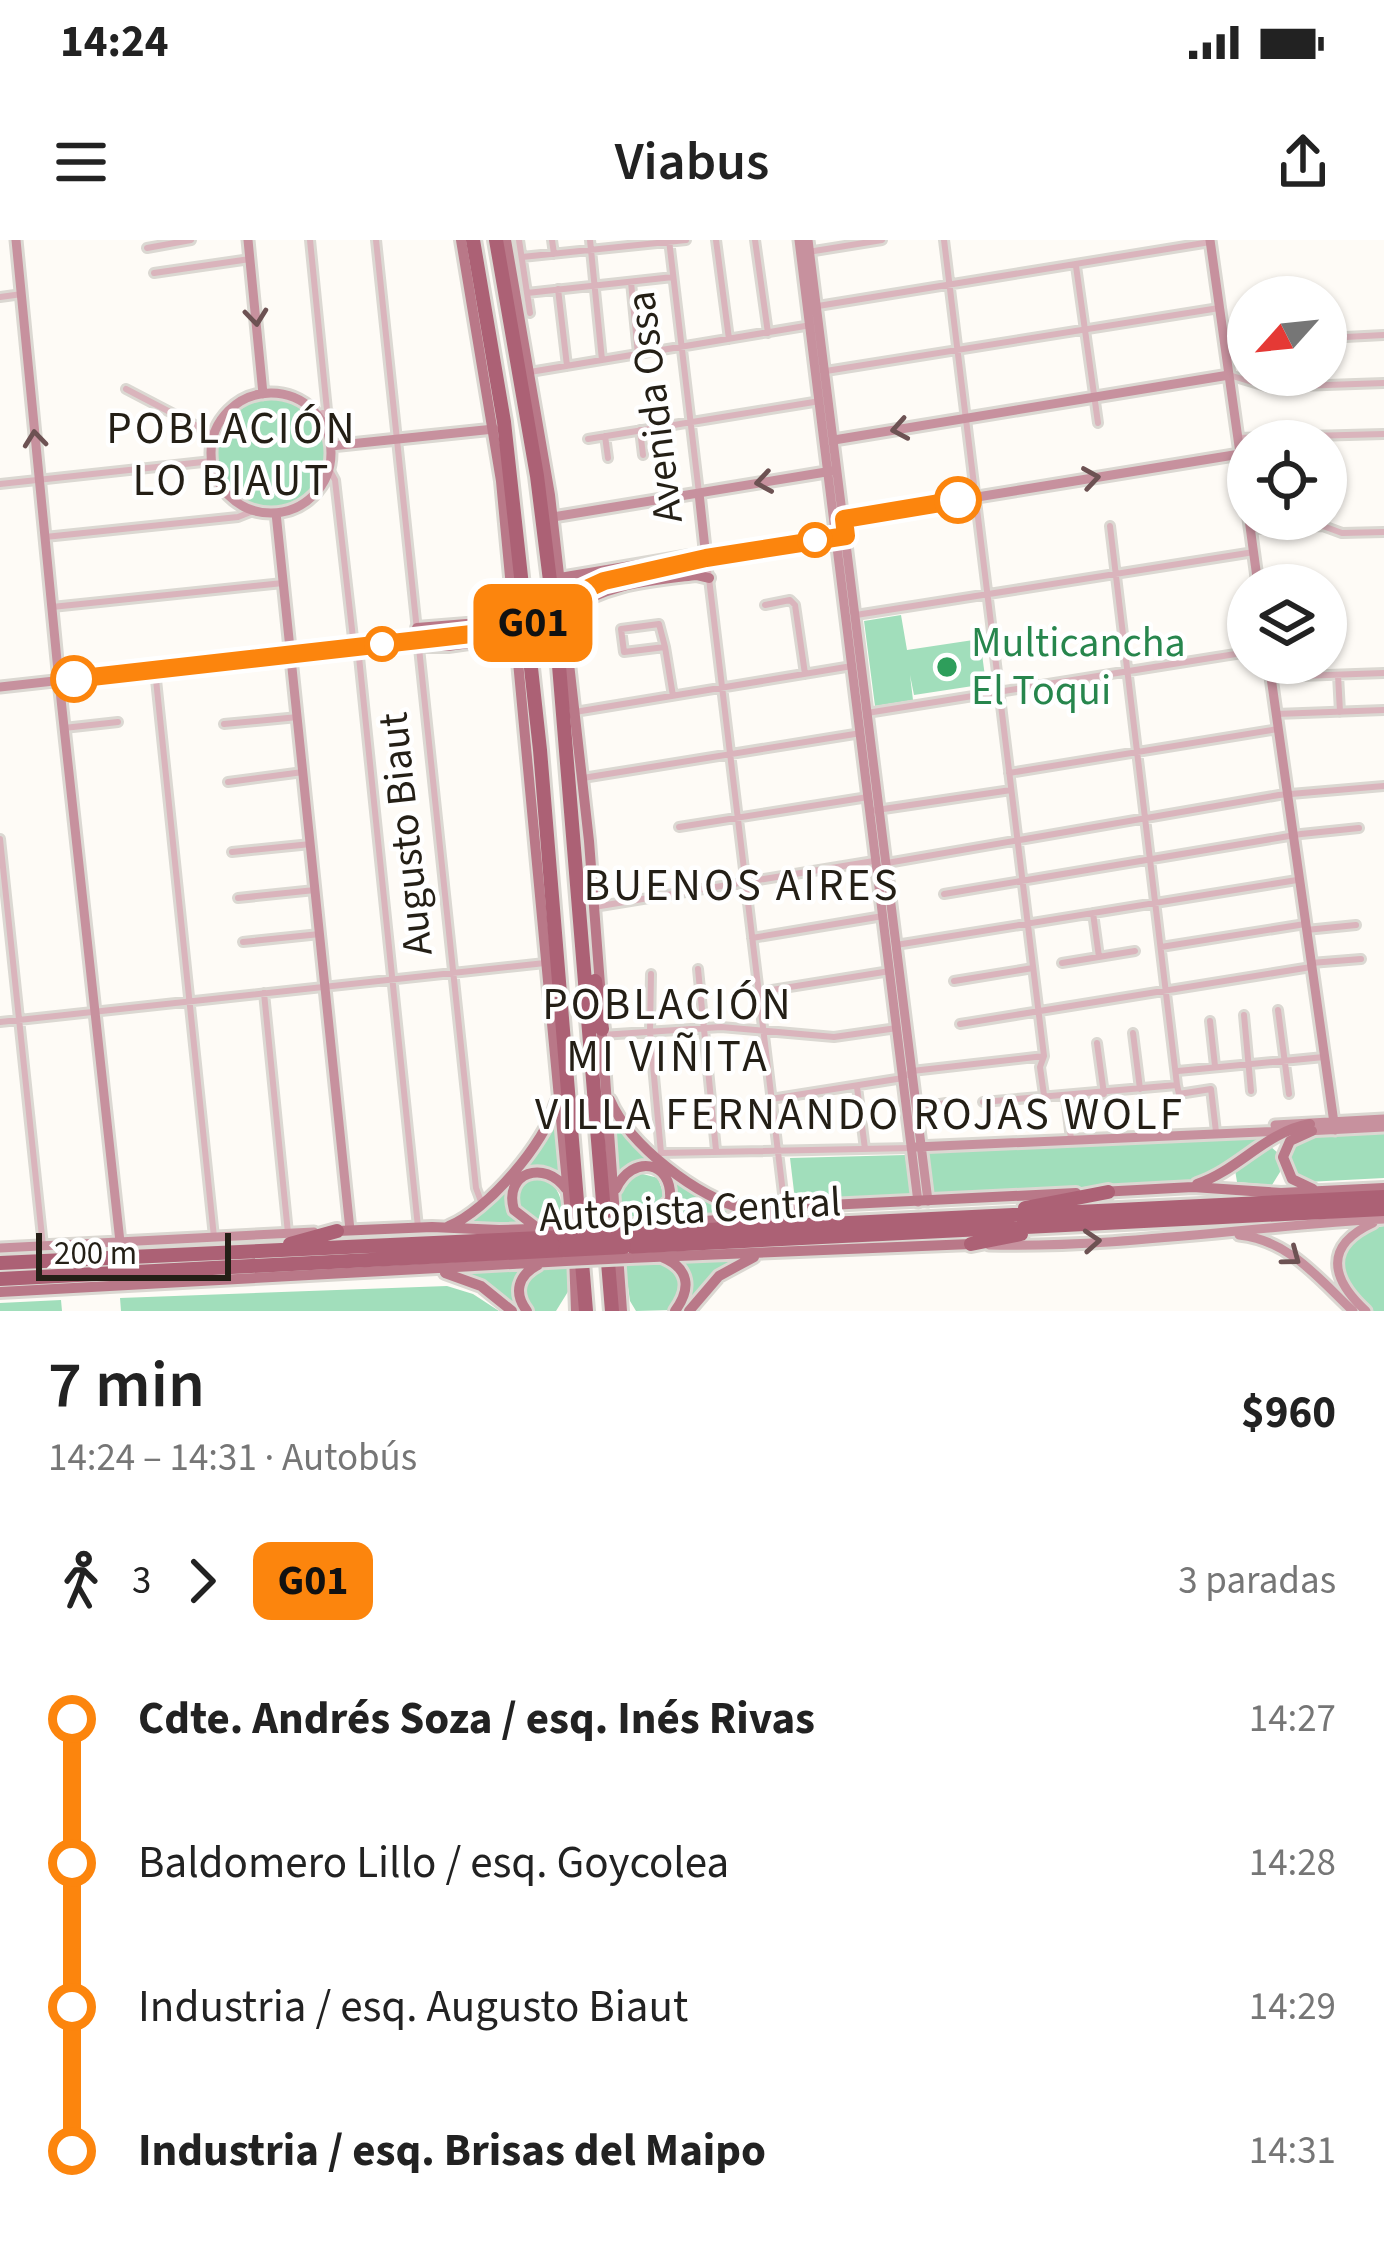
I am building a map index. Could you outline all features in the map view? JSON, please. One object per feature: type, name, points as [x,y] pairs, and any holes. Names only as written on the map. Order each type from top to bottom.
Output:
[{"type":"highway","points":[[472,240],[504,422],[544,793],[586,1311]]},
{"type":"highway","points":[[496,240],[543,516],[621,1309]]},
{"type":"highway","points":[[544,793],[544,910]]},
{"type":"highway","points":[[578,880],[602,1032]]},
{"type":"highway","points":[[973,1218],[1108,1192]]},
{"type":"highway","name":"Autopista Central","points":[[625,1241],[1384,1197]]},
{"type":"highway","name":"Autopista Central","points":[[0,1279],[565,1244],[1384,1209]]},
{"type":"highway","points":[[971,1244],[1061,1226]]},
{"type":"highway","points":[[248,1253],[344,1231]]},
{"type":"highway","name":"Autopista Central","points":[[0,1263],[565,1244]]},
{"type":"main road","points":[[461,240],[494,429],[549,963],[576,1311]]},
{"type":"main road","points":[[506,240],[553,517],[564,613],[594,907],[621,1309]]},
{"type":"main road","points":[[560,578],[690,556],[702,560]]},
{"type":"main road","points":[[658,580],[702,560]]},
{"type":"main road","points":[[564,613],[600,591],[658,580],[709,578]]},
{"type":"main road","points":[[418,638],[515,629]]},
{"type":"main road","points":[[418,638],[515,629]]},
{"type":"main road","points":[[606,1085],[615,1112],[632,1137],[699,1187],[734,1206],[785,1210],[1182,1188],[1273,1193],[1384,1188]]},
{"type":"main road","points":[[449,1227],[482,1204],[542,1136],[560,1088]]},
{"type":"main road","points":[[1182,1188],[1215,1177],[1284,1131],[1311,1127]]},
{"type":"main road","points":[[1311,1127],[1290,1141],[1284,1162],[1295,1182],[1322,1191]]},
{"type":"main road","points":[[614,1198],[621,1178],[632,1168],[649,1166],[664,1175],[671,1191],[668,1204],[657,1216],[639,1224],[625,1241],[674,1263],[686,1280],[685,1294],[675,1311]]},
{"type":"main road","points":[[527,1311],[519,1294],[522,1278],[565,1244],[515,1214],[511,1196],[515,1183],[525,1174],[543,1172],[557,1177],[568,1194]]},
{"type":"main road","points":[[639,1224],[825,1215],[884,1204]]},
{"type":"main road","points":[[344,1231],[545,1229]]},
{"type":"main road","points":[[658,1256],[971,1244]]},
{"type":"main road","points":[[689,1311],[719,1276],[762,1254]]},
{"type":"main road","points":[[0,1292],[546,1262]]},
{"type":"main road","points":[[418,1270],[475,1282],[512,1311]]},
{"type":"main road","points":[[563,1311],[576,1292]]},
{"type":"street","points":[[16,240],[120,1242]]},
{"type":"street","points":[[147,248],[191,240]]},
{"type":"street","points":[[248,240],[263,394]]},
{"type":"street","points":[[45,537],[238,517],[253,511],[276,513],[307,502],[329,469],[330,443],[323,413],[310,240]]},
{"type":"street","name":"Augusto Biaut","points":[[376,240],[476,1191],[482,1204]]},
{"type":"street","points":[[519,240],[530,313]]},
{"type":"street","points":[[552,240],[554,254]]},
{"type":"street","points":[[590,240],[602,360]]},
{"type":"street","points":[[522,256],[686,240]]},
{"type":"street","points":[[716,240],[729,339]]},
{"type":"street","points":[[755,240],[768,332]]},
{"type":"street","points":[[799,240],[806,249],[818,306],[816,325]]},
{"type":"street","points":[[806,249],[882,240]]},
{"type":"street","points":[[944,240],[1044,1056],[1040,1067],[1044,1095]]},
{"type":"street","name":"Avenida Ossa","points":[[669,241],[699,493],[702,560],[709,578],[785,1210]]},
{"type":"street","points":[[818,306],[1210,241],[1227,361]]},
{"type":"street","points":[[806,249],[923,1202]]},
{"type":"street","points":[[154,272],[250,259]]},
{"type":"street","points":[[1076,264],[1097,423]]},
{"type":"street","points":[[527,293],[673,277]]},
{"type":"street","points":[[631,281],[638,354]]},
{"type":"street","points":[[558,289],[567,366]]},
{"type":"street","points":[[0,297],[22,294]]},
{"type":"street","points":[[821,372],[1219,308]]},
{"type":"street","points":[[530,372],[816,325]]},
{"type":"street","points":[[1347,337],[1384,335]]},
{"type":"street","points":[[830,441],[1227,375]]},
{"type":"street","points":[[1347,384],[1384,383]]},
{"type":"street","points":[[126,389],[214,435]]},
{"type":"street","points":[[253,511],[228,495],[217,479],[212,461],[214,435],[236,405],[263,394],[292,397],[323,413]]},
{"type":"street","points":[[588,439],[825,400]]},
{"type":"street","points":[[330,443],[494,429]]},
{"type":"street","points":[[640,430],[644,454]]},
{"type":"street","points":[[1347,435],[1384,434]]},
{"type":"street","points":[[605,436],[608,458]]},
{"type":"street","points":[[839,520],[1227,456]]},
{"type":"street","points":[[0,484],[212,461]]},
{"type":"street","points":[[329,469],[335,480],[356,647],[418,1227]]},
{"type":"street","points":[[553,517],[833,471]]},
{"type":"street","points":[[0,1248],[344,1231],[326,986],[276,513]]},
{"type":"street","points":[[1110,526],[1177,1085],[1179,1094],[1211,1089],[1216,1132]]},
{"type":"street","points":[[1347,534],[1384,532]]},
{"type":"street","points":[[515,629],[543,619],[604,581],[841,536]]},
{"type":"street","points":[[841,536],[856,615],[857,666]]},
{"type":"street","points":[[1252,540],[1255,564]]},
{"type":"street","points":[[856,615],[1254,552]]},
{"type":"street","points":[[52,607],[283,583]]},
{"type":"street","points":[[765,605],[790,601],[795,605],[805,674]]},
{"type":"street","points":[[665,646],[625,652],[621,630],[659,624],[665,646],[674,696]]},
{"type":"street","points":[[0,687],[418,638]]},
{"type":"street","points":[[863,714],[1227,655]]},
{"type":"street","points":[[574,712],[857,666]]},
{"type":"street","points":[[155,670],[214,1237]]},
{"type":"street","points":[[1347,674],[1384,673]]},
{"type":"street","points":[[1272,684],[1334,1126]]},
{"type":"street","points":[[1339,684],[1340,712]]},
{"type":"street","points":[[1276,714],[1384,710]]},
{"type":"street","points":[[224,724],[298,717]]},
{"type":"street","points":[[64,728],[118,722]]},
{"type":"street","points":[[1009,773],[1278,729]]},
{"type":"street","points":[[581,778],[866,732]]},
{"type":"street","points":[[229,782],[303,772]]},
{"type":"street","points":[[594,907],[1287,794],[1384,786]]},
{"type":"street","points":[[875,810],[1010,790]]},
{"type":"street","points":[[679,826],[873,796]]},
{"type":"street","points":[[944,894],[1359,828]]},
{"type":"street","points":[[0,838],[43,1246]]},
{"type":"street","points":[[232,852],[310,844]]},
{"type":"street","points":[[881,862],[883,916],[901,1027]]},
{"type":"street","points":[[891,946],[1299,879]]},
{"type":"street","points":[[238,898],[315,890]]},
{"type":"street","points":[[1093,913],[1099,957]]},
{"type":"street","points":[[752,938],[883,916]]},
{"type":"street","points":[[1161,947],[1306,927],[1356,925]]},
{"type":"street","points":[[243,942],[320,934]]},
{"type":"street","points":[[1062,963],[1135,951]]},
{"type":"street","points":[[961,1024],[1361,959]]},
{"type":"street","points":[[0,1022],[549,963]]},
{"type":"street","points":[[698,968],[716,1151]]},
{"type":"street","points":[[954,981],[1033,968]]},
{"type":"street","points":[[759,992],[890,971]]},
{"type":"street","points":[[651,974],[650,1032],[661,1153],[916,1148],[1384,1123]]},
{"type":"street","points":[[264,993],[287,1233]]},
{"type":"street","points":[[1278,1010],[1289,1094]]},
{"type":"street","points":[[1244,1015],[1251,1091]]},
{"type":"street","points":[[1210,1021],[1215,1066]]},
{"type":"street","points":[[602,1032],[704,1028],[834,1037],[901,1027]]},
{"type":"street","points":[[1133,1033],[1140,1089]]},
{"type":"street","points":[[1097,1043],[1103,1094]]},
{"type":"street","points":[[771,1099],[1044,1056]]},
{"type":"street","points":[[1177,1071],[1324,1057]]},
{"type":"street","points":[[907,1075],[916,1108],[916,1148]]},
{"type":"street","points":[[983,1102],[1177,1085]]},
{"type":"street","points":[[856,1086],[865,1149]]},
{"type":"street","points":[[1066,1097],[1072,1139]]},
{"type":"street","points":[[916,1108],[946,1103]]},
{"type":"street","points":[[1216,1132],[1284,1131]]},
{"type":"street","points":[[971,1244],[1023,1245],[1384,1219]]},
{"type":"street","points":[[1366,1311],[1342,1285],[1338,1259],[1350,1236],[1384,1219]]},
{"type":"street","points":[[1216,1233],[1258,1238],[1278,1246],[1353,1311]]},
{"type":"green space","points":[[272,396],[293,401],[311,413],[323,431],[328,452],[323,473],[311,491],[293,503],[272,508],[251,503],[233,491],[221,473],[216,452],[221,431],[233,413],[251,401]]},
{"type":"green space","points":[[901,615],[907,650],[980,639],[986,684],[914,695],[910,675],[913,700],[875,706],[864,621]]},
{"type":"green space","points":[[612,1116],[652,1159],[738,1210],[739,1218],[663,1221],[674,1204],[673,1184],[635,1163],[617,1179]]},
{"type":"green space","points":[[557,1118],[562,1176],[535,1168],[514,1182],[507,1200],[520,1227],[462,1225],[516,1176]]},
{"type":"green space","points":[[1384,1129],[1384,1178],[1307,1182],[1289,1169],[1288,1148],[1300,1135]]},
{"type":"green space","points":[[1272,1133],[1199,1181],[929,1195],[925,1152],[929,1150]]},
{"type":"green space","points":[[1270,1146],[1279,1154],[1280,1172],[1272,1185],[1237,1182],[1235,1170]]},
{"type":"green space","points":[[905,1155],[912,1195],[795,1200],[790,1158]]},
{"type":"green space","points":[[639,1173],[658,1178],[665,1198],[648,1216],[621,1217],[621,1191]]},
{"type":"green space","points":[[535,1174],[558,1191],[565,1220],[536,1219],[520,1206],[516,1198],[521,1183]]},
{"type":"green space","points":[[1384,1226],[1384,1311],[1370,1311],[1347,1284],[1343,1260],[1356,1237]]},
{"type":"green space","points":[[737,1260],[713,1273],[683,1311],[692,1294],[692,1280],[675,1261]]},
{"type":"green space","points":[[663,1264],[679,1276],[682,1290],[671,1310],[636,1311],[625,1265]]},
{"type":"green space","points":[[528,1267],[513,1287],[521,1311],[461,1271]]},
{"type":"green space","points":[[571,1267],[569,1290],[556,1311],[534,1311],[527,1304],[524,1287],[536,1272]]},
{"type":"green space","points":[[447,1286],[473,1294],[499,1311],[121,1311],[120,1298]]},
{"type":"green space","points":[[61,1300],[62,1311],[0,1311],[0,1303]]},
{"type":"bus line","name":"G01","points":[[74,679],[516,629],[543,619],[604,581],[706,558],[846,536],[844,519],[958,500]]},
{"type":"place","name":"Multicancha El Toqui","points":[[947,667]]},
{"type":"district","name":"POBLACIÓN LO BIAUT","points":[[232,455]]},
{"type":"district","name":"BUENOS AIRES","points":[[742,886]]},
{"type":"district","name":"POBLACIÓN MI VIÑITA","points":[[668,1031]]},
{"type":"district","name":"VILLA FERNANDO ROJAS WOLF","points":[[860,1115]]}]
